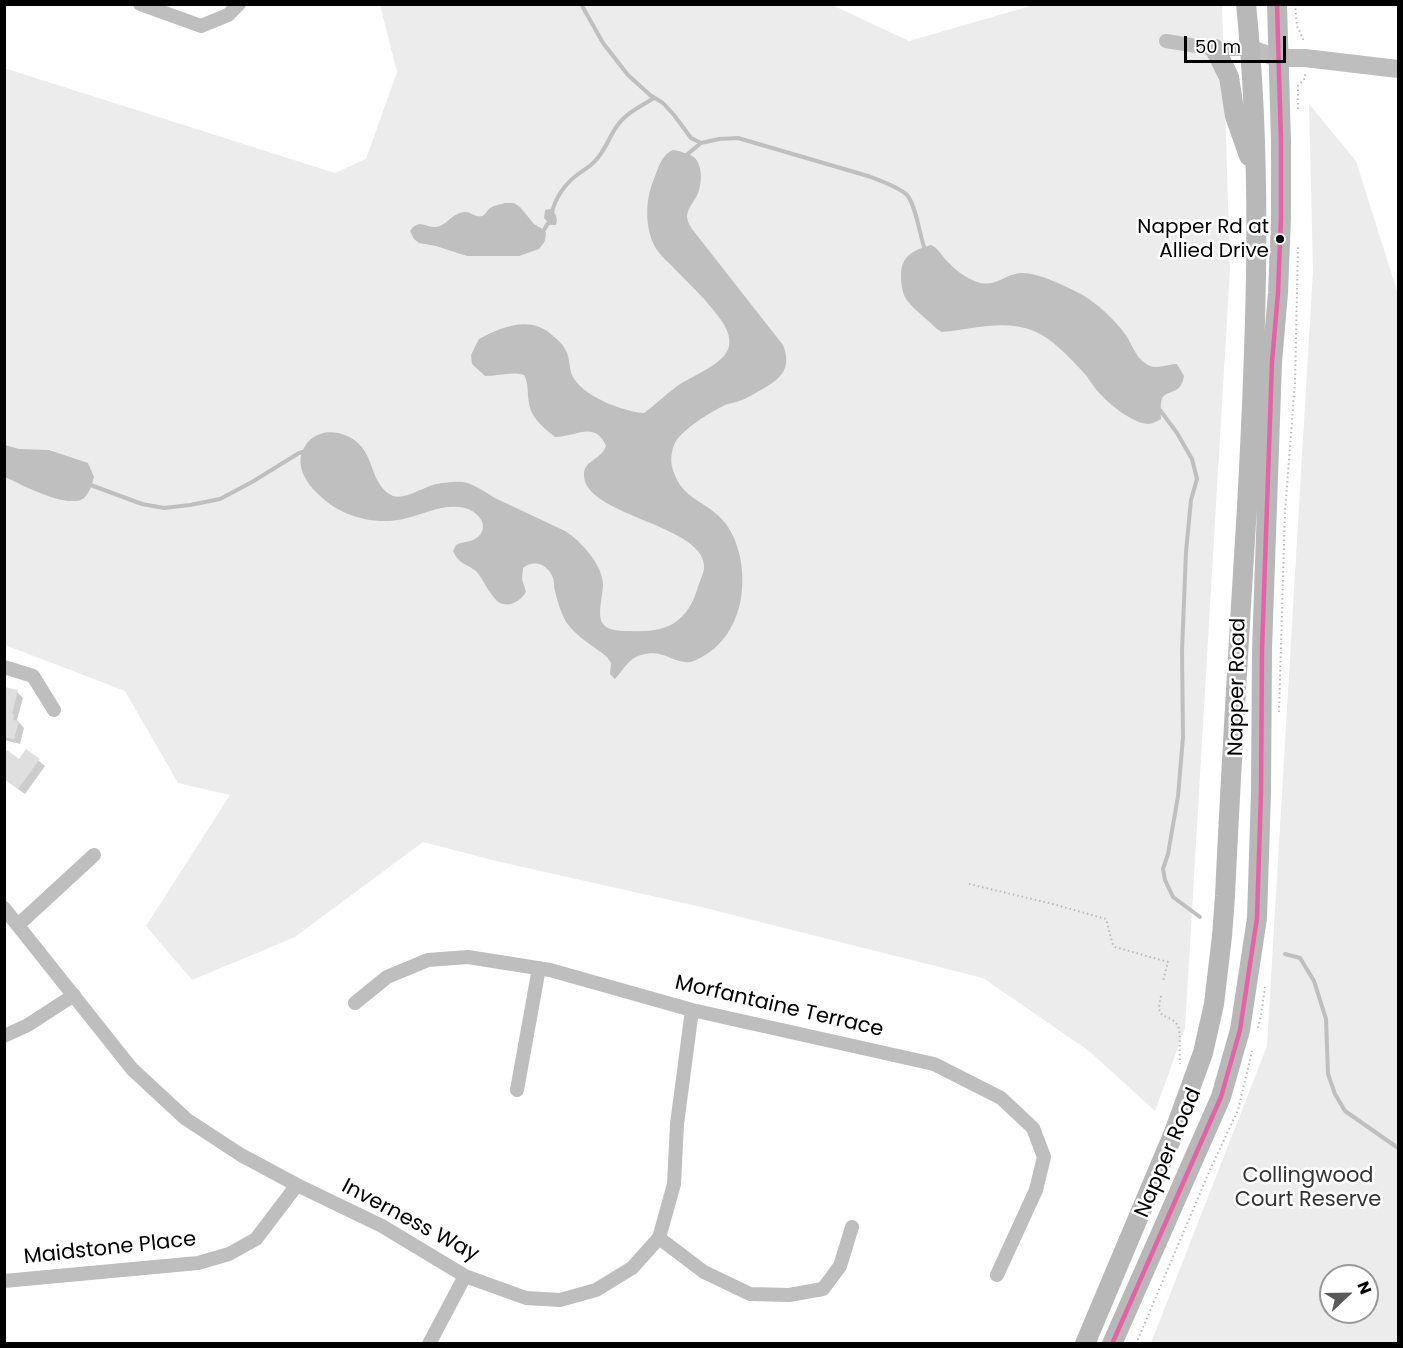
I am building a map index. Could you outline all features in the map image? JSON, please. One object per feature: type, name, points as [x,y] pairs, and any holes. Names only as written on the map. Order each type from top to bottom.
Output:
[{"type":"main road","name":"Napper Road","points":[[1085,1344],[1173,1135],[1203,1053],[1214,1004],[1225,896],[1254,383],[1257,218],[1251,49],[1246,4]]},
{"type":"main road","name":"Napper Road","points":[[1112,1344],[1221,1096],[1240,1030],[1257,918],[1262,650],[1272,362],[1281,217],[1282,165],[1277,4]]},
{"type":"main road","points":[[1215,49],[1229,77],[1235,116],[1256,179]]},
{"type":"street","points":[[140,4],[201,26],[228,15],[239,4]]},
{"type":"street","points":[[1166,41],[1215,49],[1251,49],[1278,57],[1398,69]]},
{"type":"street","points":[[4,667],[33,676],[54,710]]},
{"type":"street","points":[[18,925],[94,855]]},
{"type":"street","name":"Inverness Way","points":[[4,908],[132,1069],[186,1119],[241,1155],[382,1226],[465,1276],[526,1298],[560,1300],[596,1290],[632,1268],[659,1238],[674,1184],[677,1124],[692,1010]]},
{"type":"street","name":"Morfantaine Terrace","points":[[355,1003],[387,977],[428,960],[468,957],[550,970],[692,1010],[934,1064],[1001,1098],[1033,1128],[1044,1157],[1036,1190],[997,1275]]},
{"type":"street","points":[[517,1089],[539,968]]},
{"type":"street","points":[[4,1036],[28,1025],[74,995]]},
{"type":"street","name":"Maidstone Place","points":[[4,1281],[198,1263],[229,1254],[256,1239],[297,1185]]},
{"type":"street","points":[[659,1238],[704,1272],[750,1294],[789,1295],[823,1289],[840,1266],[852,1227]]},
{"type":"street","points":[[429,1344],[465,1276]]},
{"type":"path","points":[[969,884],[1106,919],[1115,947],[1168,962],[1163,981]]},
{"type":"path","points":[[1161,996],[1160,1011],[1164,1017],[1177,1023],[1179,1029],[1181,1067]]},
{"type":"green space","points":[[380,5],[832,5],[909,41],[1034,5],[1222,5],[1230,269],[1185,1028],[1155,1111],[1089,1051],[983,978],[701,907],[496,861],[423,842],[295,937],[192,980],[146,926],[230,795],[178,783],[125,691],[5,645],[4,68],[335,173],[366,159],[397,72]]},
{"type":"green space","name":"Collingwood Court Reserve","points":[[1309,104],[1356,161],[1398,294],[1398,1343],[1151,1343],[1267,1046],[1313,270]]},
{"type":"shaded area","points":[[673,150],[695,158],[700,169],[699,190],[687,216],[692,229],[783,345],[786,361],[785,368],[773,383],[747,398],[725,405],[705,416],[679,438],[672,453],[671,464],[677,480],[689,495],[719,516],[735,541],[741,560],[742,589],[739,608],[732,626],[721,642],[707,654],[695,660],[685,662],[660,654],[648,653],[630,662],[615,679],[610,674],[611,663],[607,657],[578,635],[567,623],[548,569],[540,564],[527,565],[523,568],[522,579],[526,592],[517,601],[505,604],[494,598],[477,572],[458,559],[453,551],[456,545],[473,540],[482,532],[482,522],[476,513],[465,508],[450,507],[395,520],[370,520],[358,517],[335,507],[316,492],[304,476],[300,461],[305,447],[317,435],[343,434],[364,450],[381,486],[393,496],[408,495],[436,484],[449,482],[471,484],[565,531],[584,547],[602,577],[600,617],[606,627],[620,631],[643,631],[655,630],[674,623],[688,609],[703,573],[704,565],[698,551],[684,539],[601,499],[588,487],[584,473],[587,465],[604,451],[606,446],[602,438],[591,432],[555,437],[532,413],[524,375],[485,376],[472,364],[471,355],[479,339],[506,327],[525,324],[535,326],[543,329],[563,345],[572,375],[584,390],[604,402],[626,410],[644,413],[676,387],[721,359],[729,346],[729,336],[725,326],[704,299],[659,252],[650,233],[647,214],[651,187],[661,162]]},
{"type":"shaded area","points":[[514,203],[520,207],[534,224],[544,230],[545,241],[539,249],[519,256],[467,256],[419,243],[410,231],[421,224],[432,227],[440,226],[456,214],[464,212],[482,216],[492,207]]},
{"type":"shaded area","points":[[550,209],[556,216],[556,225],[550,225],[544,218],[545,210]]},
{"type":"shaded area","points":[[931,245],[957,271],[977,282],[989,283],[1014,274],[1027,273],[1067,287],[1087,298],[1110,317],[1145,363],[1156,367],[1177,364],[1184,376],[1180,387],[1162,399],[1161,419],[1150,424],[1141,423],[1119,410],[1099,393],[1061,349],[1034,331],[1023,327],[1000,325],[942,332],[937,329],[906,299],[901,282],[903,263],[906,258],[914,251]]},
{"type":"shaded area","points":[[5,445],[19,449],[49,450],[88,463],[94,477],[89,491],[84,498],[67,501],[44,495],[5,477]]},
{"type":"building","points":[[4,687],[18,690],[12,714],[14,714],[13,720],[19,721],[14,739],[4,737]]},
{"type":"building","points":[[26,749],[40,759],[18,789],[4,779],[4,753],[7,750],[19,759]]},
{"type":"waterway","points":[[581,4],[603,43],[628,75],[650,95],[663,103],[691,138],[701,143],[738,138],[868,176],[894,187],[907,195],[910,200],[925,250]]},
{"type":"waterway","points":[[552,213],[555,202],[565,187],[598,157],[621,121],[654,98]]},
{"type":"waterway","points":[[684,157],[701,143]]},
{"type":"waterway","points":[[544,230],[550,220]]},
{"type":"waterway","points":[[1160,410],[1192,459],[1197,479],[1191,500],[1186,552],[1182,651],[1183,737],[1178,796],[1168,854],[1163,869],[1165,880],[1173,897],[1200,917]]},
{"type":"waterway","points":[[88,484],[142,504],[164,508],[190,505],[220,499],[299,453],[307,451]]},
{"type":"waterway","points":[[1285,954],[1300,958],[1314,981],[1326,1019],[1328,1074],[1335,1094],[1345,1111],[1398,1148]]},
{"type":"transit line","points":[[1112,1344],[1221,1097],[1240,1030],[1257,918],[1262,650],[1272,362],[1281,217],[1277,4]]},
{"type":"place","name":"Napper Rd at Allied Drive","points":[[1280,239]]}]
